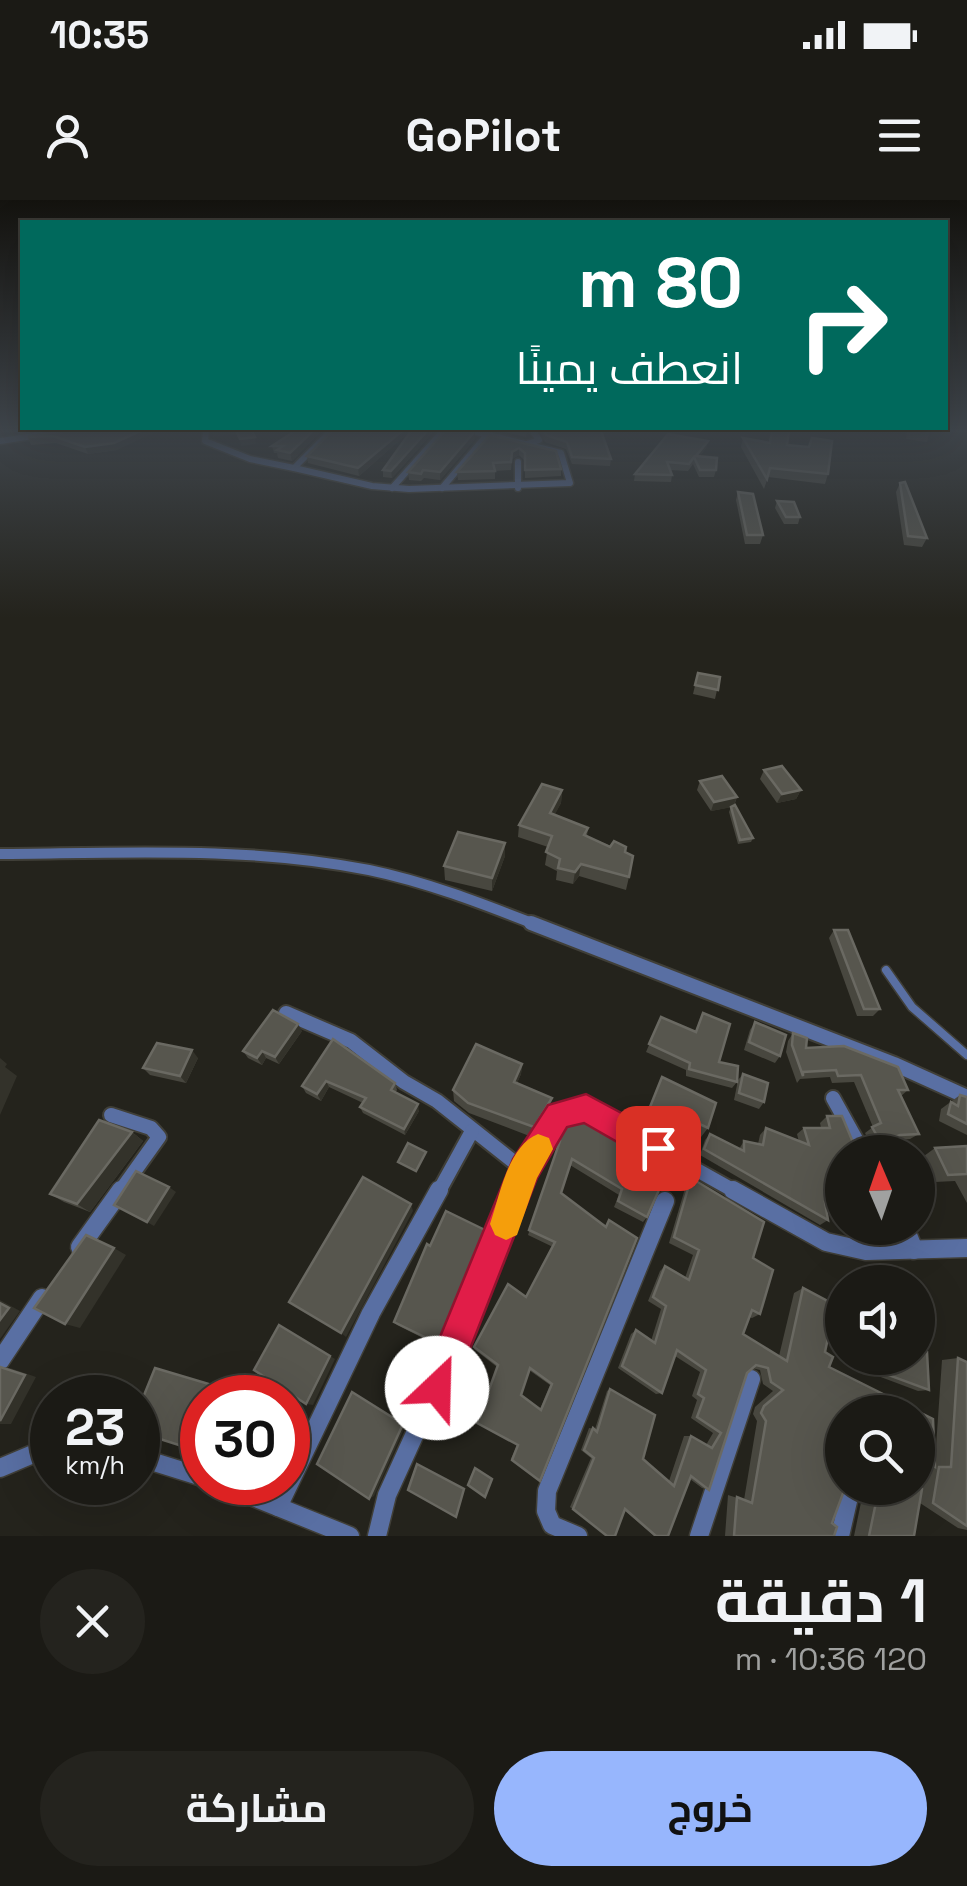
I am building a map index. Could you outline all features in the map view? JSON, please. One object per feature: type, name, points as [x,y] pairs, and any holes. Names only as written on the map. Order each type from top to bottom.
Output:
[{"type":"street","points":[[0,854],[275,858],[328,863],[428,884],[504,910],[776,1021],[919,1073],[967,1097]]},
{"type":"street","points":[[286,1013],[351,1041],[404,1082],[437,1101],[524,1170]]},
{"type":"street","points":[[832,1098],[853,1135]]},
{"type":"street","points":[[377,1536],[387,1495],[464,1326],[524,1170],[558,1115],[586,1108],[826,1242],[866,1251],[967,1248]]},
{"type":"street","points":[[70,1261],[159,1137],[151,1128],[111,1115]]},
{"type":"street","points":[[278,1507],[371,1312],[472,1131]]},
{"type":"street","points":[[578,1536],[552,1525],[546,1512],[546,1491],[665,1201]]},
{"type":"street","points":[[912,1245],[914,1250]]},
{"type":"street","points":[[0,1361],[59,1276]]},
{"type":"street","points":[[698,1536],[750,1378]]},
{"type":"street","points":[[0,1468],[30,1455]]},
{"type":"street","points":[[273,1505],[350,1536]]},
{"type":"street","points":[[840,1536],[847,1505]]},
{"type":"lane","points":[[886,970],[912,1007],[967,1054]]},
{"type":"building","points":[[738,493],[753,494],[763,535],[747,535]]},
{"type":"building","points":[[902,493],[909,493],[927,538],[908,536]]},
{"type":"building","points":[[777,501],[794,502],[800,517],[786,517]]},
{"type":"building","points":[[698,673],[720,677],[718,690],[695,685]]},
{"type":"building","points":[[782,766],[801,790],[782,794],[764,770]]},
{"type":"building","points":[[722,776],[737,797],[714,802],[700,781]]},
{"type":"building","points":[[542,784],[562,790],[550,813],[588,828],[584,835],[610,847],[614,841],[626,847],[625,852],[633,856],[629,877],[581,864],[575,872],[558,868],[560,859],[546,852],[552,836],[519,825]]},
{"type":"building","points":[[735,805],[753,838],[740,840],[731,807]]},
{"type":"building","points":[[458,832],[505,843],[492,878],[444,866]]},
{"type":"building","points":[[834,930],[848,930],[880,1009],[864,1009]]},
{"type":"building","points":[[273,1010],[298,1024],[275,1057],[262,1051],[257,1058],[243,1051]]},
{"type":"building","points":[[703,1013],[730,1024],[719,1062],[738,1066],[737,1082],[689,1069],[690,1063],[649,1044],[661,1017],[696,1032]]},
{"type":"building","points":[[755,1022],[786,1035],[780,1056],[749,1042]]},
{"type":"building","points":[[793,1033],[807,1038],[806,1048],[844,1046],[898,1067],[908,1090],[898,1090],[919,1134],[876,1135],[872,1127],[881,1123],[861,1075],[838,1076],[836,1070],[803,1072],[803,1076],[792,1045]]},
{"type":"building","points":[[333,1039],[395,1083],[391,1090],[418,1104],[404,1129],[360,1107],[366,1098],[326,1081],[317,1094],[302,1086]]},
{"type":"building","points":[[157,1043],[192,1050],[180,1076],[143,1068]]},
{"type":"building","points":[[476,1044],[522,1064],[514,1082],[552,1098],[534,1127],[468,1103],[453,1090]]},
{"type":"building","points":[[743,1074],[768,1083],[764,1102],[739,1093]]},
{"type":"building","points":[[662,1077],[716,1103],[708,1128],[674,1112],[668,1129],[646,1117]]},
{"type":"building","points":[[960,1095],[967,1097],[967,1124],[948,1114],[951,1102],[958,1106]]},
{"type":"building","points":[[574,1115],[670,1165],[647,1217],[618,1201],[622,1189],[572,1159],[561,1193],[606,1227],[609,1220],[637,1238],[540,1481],[512,1460],[518,1445],[477,1423],[498,1365],[474,1347],[508,1284],[526,1297],[555,1242],[529,1230],[560,1141],[553,1138],[567,1117]],"holes":[[[530,1368],[552,1384],[541,1410],[521,1395]]]},
{"type":"building","points":[[827,1116],[842,1116],[850,1135],[825,1135],[825,1218],[704,1149],[710,1134],[744,1151],[744,1141],[763,1145],[766,1128],[809,1145],[804,1128],[830,1128]]},
{"type":"building","points":[[99,1120],[132,1132],[77,1204],[50,1194]]},
{"type":"building","points":[[408,1143],[426,1152],[416,1171],[398,1162]]},
{"type":"building","points":[[967,1146],[967,1174],[948,1175],[935,1148]]},
{"type":"building","points":[[136,1171],[169,1187],[147,1222],[114,1205]]},
{"type":"building","points":[[363,1177],[411,1204],[341,1333],[289,1302]]},
{"type":"building","points":[[691,1178],[764,1222],[753,1258],[773,1270],[760,1314],[752,1310],[743,1334],[787,1361],[803,1288],[825,1300],[825,1375],[845,1375],[885,1395],[825,1395],[825,1505],[839,1505],[832,1523],[837,1527],[834,1536],[734,1536],[737,1497],[752,1503],[766,1421],[761,1413],[783,1390],[771,1382],[768,1368],[756,1365],[747,1373],[709,1490],[691,1476],[668,1536],[656,1536],[625,1509],[615,1536],[607,1536],[573,1509],[594,1458],[584,1450],[593,1428],[597,1432],[610,1389],[655,1415],[643,1459],[674,1486],[691,1436],[712,1448],[721,1433],[697,1417],[704,1398],[698,1394],[706,1370],[677,1350],[662,1393],[622,1366],[636,1330],[655,1343],[666,1306],[653,1297],[665,1266],[689,1280],[699,1250],[674,1237]]},
{"type":"building","points":[[446,1211],[485,1230],[439,1344],[394,1322],[427,1244],[430,1246]]},
{"type":"building","points":[[86,1235],[114,1248],[65,1324],[34,1308]]},
{"type":"building","points":[[0,1303],[9,1308],[0,1320]]},
{"type":"building","points":[[279,1325],[330,1356],[310,1396],[310,1375],[262,1375],[254,1370]]},
{"type":"building","points":[[958,1358],[967,1362],[967,1526],[935,1504],[939,1467],[951,1467]]},
{"type":"building","points":[[0,1367],[25,1375],[0,1421]]},
{"type":"building","points":[[155,1368],[180,1375],[180,1445],[160,1439],[160,1375],[152,1375]]},
{"type":"building","points":[[888,1375],[928,1375],[929,1390]]},
{"type":"building","points":[[352,1392],[403,1424],[369,1499],[317,1464]]},
{"type":"building","points":[[417,1464],[464,1489],[456,1517],[408,1490]]},
{"type":"building","points":[[475,1468],[492,1479],[485,1497],[468,1485]]},
{"type":"building","points":[[875,1505],[919,1505],[914,1536],[869,1536]]},
{"type":"slow traffic","points":[[506,1224],[524,1170],[538,1149]]},
{"type":"route","points":[[437,1388],[524,1170],[558,1115],[586,1108],[658,1148]]}]
